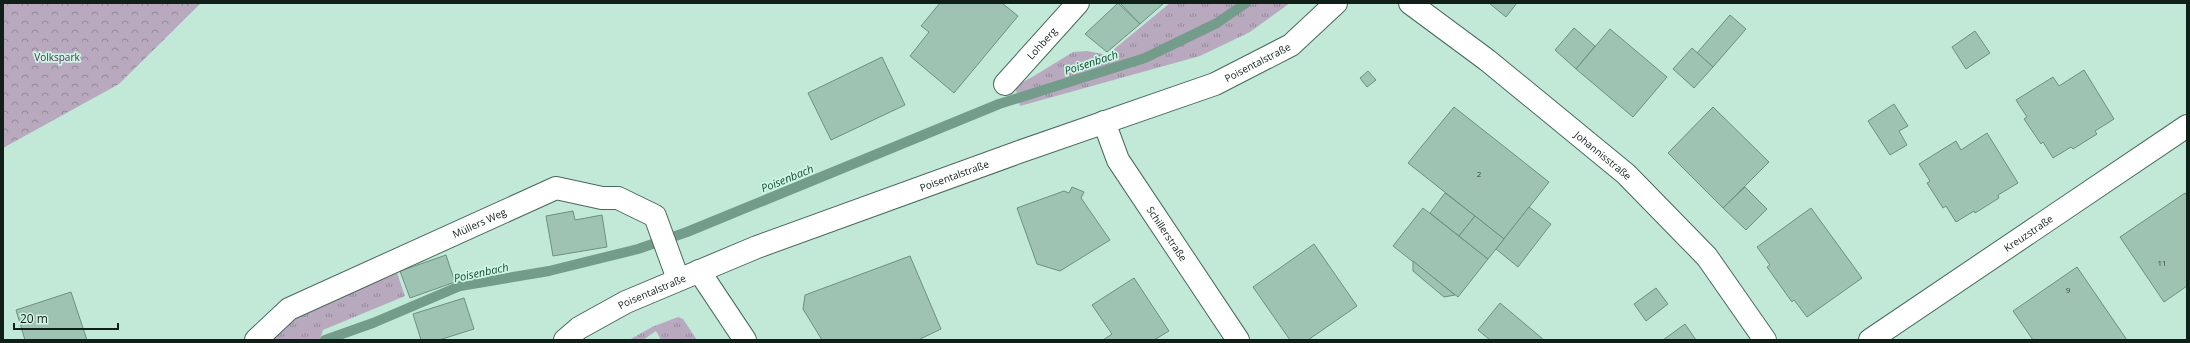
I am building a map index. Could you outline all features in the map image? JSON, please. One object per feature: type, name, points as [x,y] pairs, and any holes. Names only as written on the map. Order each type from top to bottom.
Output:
[{"type":"street","name":"Lohberg","points":[[1005,84],[1078,3]]},
{"type":"street","name":"Poisentalstraße","points":[[565,340],[579,328],[626,302],[757,247],[1104,122],[1215,84],[1292,45],[1336,3]]},
{"type":"street","name":"Johannisstraße","points":[[1410,3],[1487,60],[1626,174],[1707,257],[1765,340]]},
{"type":"street","name":"Schillerstraße","points":[[1104,122],[1118,160],[1238,340]]},
{"type":"street","name":"Kreuzstraße","points":[[1870,340],[2187,126]]},
{"type":"street","name":"Müllers Weg","points":[[256,340],[289,309],[556,188],[602,198],[618,198],[655,216],[678,279]]},
{"type":"street","points":[[698,272],[745,340]]},
{"type":"green space","name":"Volkspark","points":[[3,3],[201,3],[119,84],[3,148]]},
{"type":"green space","points":[[1170,3],[1290,3],[1250,32],[1200,56],[1020,106],[1015,86],[1073,52],[1087,51],[1107,55]]},
{"type":"green space","points":[[397,273],[405,296],[323,330],[320,340],[265,340],[295,312]]},
{"type":"green space","points":[[678,317],[683,319],[697,340],[661,340],[656,331],[643,340],[629,340],[652,327]]},
{"type":"building","points":[[940,3],[1002,3],[1018,16],[954,93],[910,56],[929,32],[921,26]]},
{"type":"building","points":[[1118,3],[1140,24],[1107,52],[1085,34]]},
{"type":"building","points":[[1120,3],[1164,3],[1140,24]]},
{"type":"building","points":[[1489,3],[1517,3],[1506,17]]},
{"type":"building","points":[[1730,15],[1746,29],[1713,67],[1697,53]]},
{"type":"building","points":[[1574,28],[1595,46],[1576,69],[1555,50]]},
{"type":"building","points":[[1610,29],[1667,77],[1633,117],[1576,69]]},
{"type":"building","points":[[1975,31],[1990,53],[1966,69],[1952,47]]},
{"type":"building","points":[[1692,48],[1713,67],[1694,88],[1673,69]]},
{"type":"building","points":[[882,57],[905,105],[831,140],[808,93]]},
{"type":"building","points":[[2084,70],[2114,119],[2095,131],[2097,134],[2073,149],[2071,147],[2053,158],[2043,142],[2041,144],[2024,119],[2027,117],[2016,100],[2053,77],[2059,86]]},
{"type":"building","points":[[1368,71],[1376,80],[1367,87],[1360,78]]},
{"type":"building","points":[[1894,104],[1908,126],[1899,131],[1907,145],[1890,155],[1868,121]]},
{"type":"building","points":[[1454,107],[1549,182],[1504,239],[1408,163]]},
{"type":"building","points":[[1713,107],[1769,162],[1723,208],[1668,153]]},
{"type":"building","points":[[1987,133],[2018,183],[1998,195],[1999,198],[1975,213],[1974,211],[1956,222],[1946,206],[1943,208],[1927,183],[1930,181],[1919,164],[1956,141],[1961,150]]},
{"type":"building","points":[[1072,187],[1084,192],[1081,198],[1110,240],[1060,271],[1037,264],[1017,208],[1064,191],[1069,193]]},
{"type":"building","points":[[1745,187],[1767,209],[1746,230],[1723,208]]},
{"type":"building","points":[[1445,193],[1475,216],[1459,236],[1430,213]]},
{"type":"building","points":[[2185,193],[2187,196],[2187,286],[2164,302],[2120,237]]},
{"type":"building","points":[[1529,207],[1551,224],[1518,267],[1496,249]]},
{"type":"building","points":[[1423,208],[1488,259],[1458,297],[1393,246]]},
{"type":"building","points":[[1811,208],[1862,278],[1807,317],[1794,300],[1792,302],[1767,267],[1770,265],[1757,247]]},
{"type":"building","points":[[573,211],[575,220],[602,215],[607,247],[553,256],[546,216]]},
{"type":"building","points":[[1475,216],[1504,239],[1488,259],[1459,236]]},
{"type":"building","points":[[1314,244],[1357,306],[1308,340],[1290,340],[1253,287]]},
{"type":"building","points":[[446,255],[455,282],[410,298],[400,271]]},
{"type":"building","points":[[910,256],[941,329],[918,340],[822,340],[803,309],[805,295]]},
{"type":"building","points":[[1413,261],[1455,295],[1444,297],[1413,271]]},
{"type":"building","points":[[2077,267],[2127,340],[2033,340],[2013,311]]},
{"type":"building","points":[[1134,278],[1169,331],[1154,340],[1103,340],[1112,334],[1092,305]]},
{"type":"building","points":[[1656,288],[1668,304],[1646,321],[1634,304]]},
{"type":"building","points":[[71,292],[87,340],[25,340],[16,310]]},
{"type":"building","points":[[464,298],[474,329],[439,340],[421,340],[413,314]]},
{"type":"building","points":[[1500,303],[1544,340],[1490,340],[1478,330]]},
{"type":"building","points":[[1685,324],[1696,340],[1663,340]]},
{"type":"waterway","name":"Poisenbach","points":[[325,340],[373,323],[460,286],[549,271],[638,249],[687,232],[999,104],[1145,58],[1217,23],[1246,3]]}]
